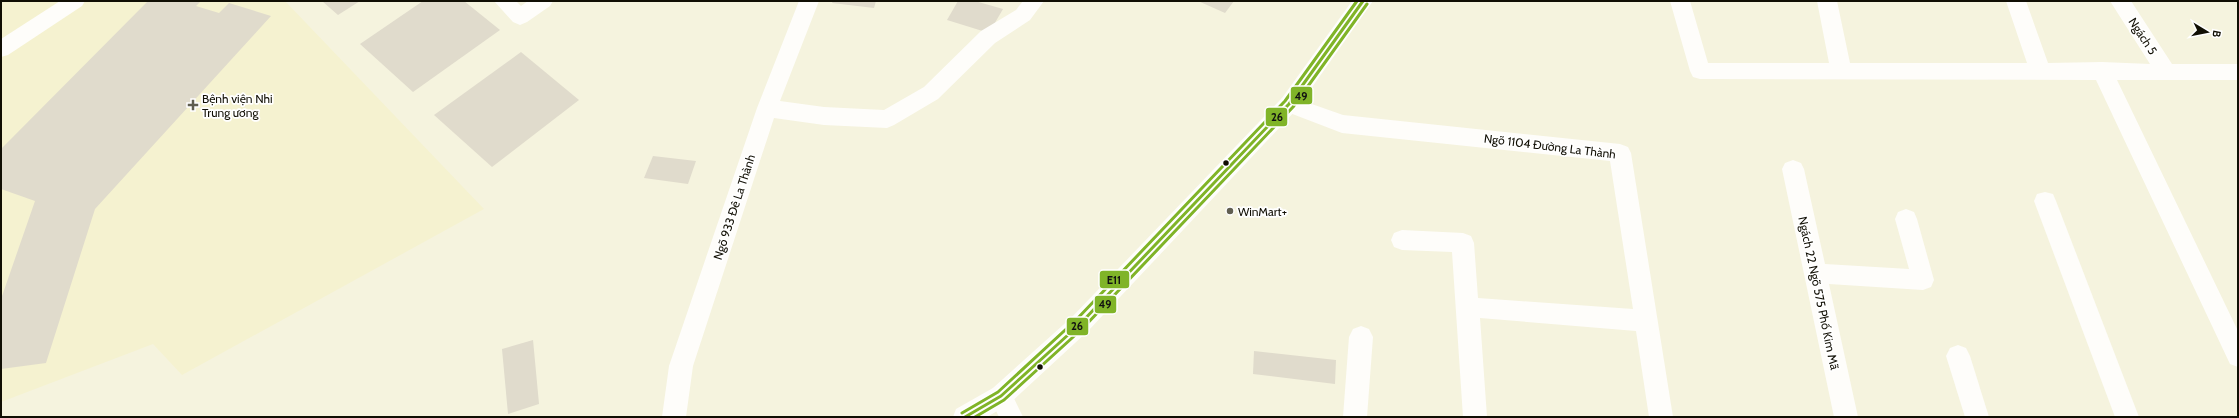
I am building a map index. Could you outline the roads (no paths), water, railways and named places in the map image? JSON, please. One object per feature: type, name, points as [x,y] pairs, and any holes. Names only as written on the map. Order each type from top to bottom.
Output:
[{"type":"main road","points":[[1,49],[75,1]]},
{"type":"main road","points":[[504,1],[520,17],[543,1]]},
{"type":"main road","name":"Ngõ 933 Đê La Thành","points":[[674,417],[681,366],[767,108],[809,1]]},
{"type":"main road","points":[[767,108],[824,116],[887,120],[931,93],[988,37],[1023,15],[1034,1]]},
{"type":"main road","points":[[964,417],[1006,406],[1080,324],[1289,104],[1363,1]]},
{"type":"main road","points":[[1680,1],[1700,71],[2165,70],[2238,72]]},
{"type":"main road","points":[[1827,1],[1841,71]]},
{"type":"main road","points":[[2016,1],[2040,71]]},
{"type":"main road","name":"Ngách 5","points":[[2120,1],[2165,70]]},
{"type":"main road","points":[[2102,70],[2238,356]]},
{"type":"main road","name":"Ngõ 1104 Đường La Thành","points":[[1289,104],[1342,124],[1620,152],[1661,417]]},
{"type":"main road","name":"Ngách 22 Ngõ 575 Phố Kim Mã","points":[[1793,169],[1846,417]]},
{"type":"main road","points":[[2045,200],[2128,417]]},
{"type":"main road","points":[[1815,273],[1923,280],[1906,219]]},
{"type":"main road","points":[[1402,240],[1463,243],[1475,417]]},
{"type":"main road","points":[[1467,307],[1646,321]]},
{"type":"main road","points":[[1355,417],[1360,337]]},
{"type":"main road","points":[[1958,356],[1977,417]]},
{"type":"place","name":"Bệnh viện Nhi Trung ương","points":[[193,105]]},
{"type":"place","name":"WinMart+","points":[[1230,211]]}]
